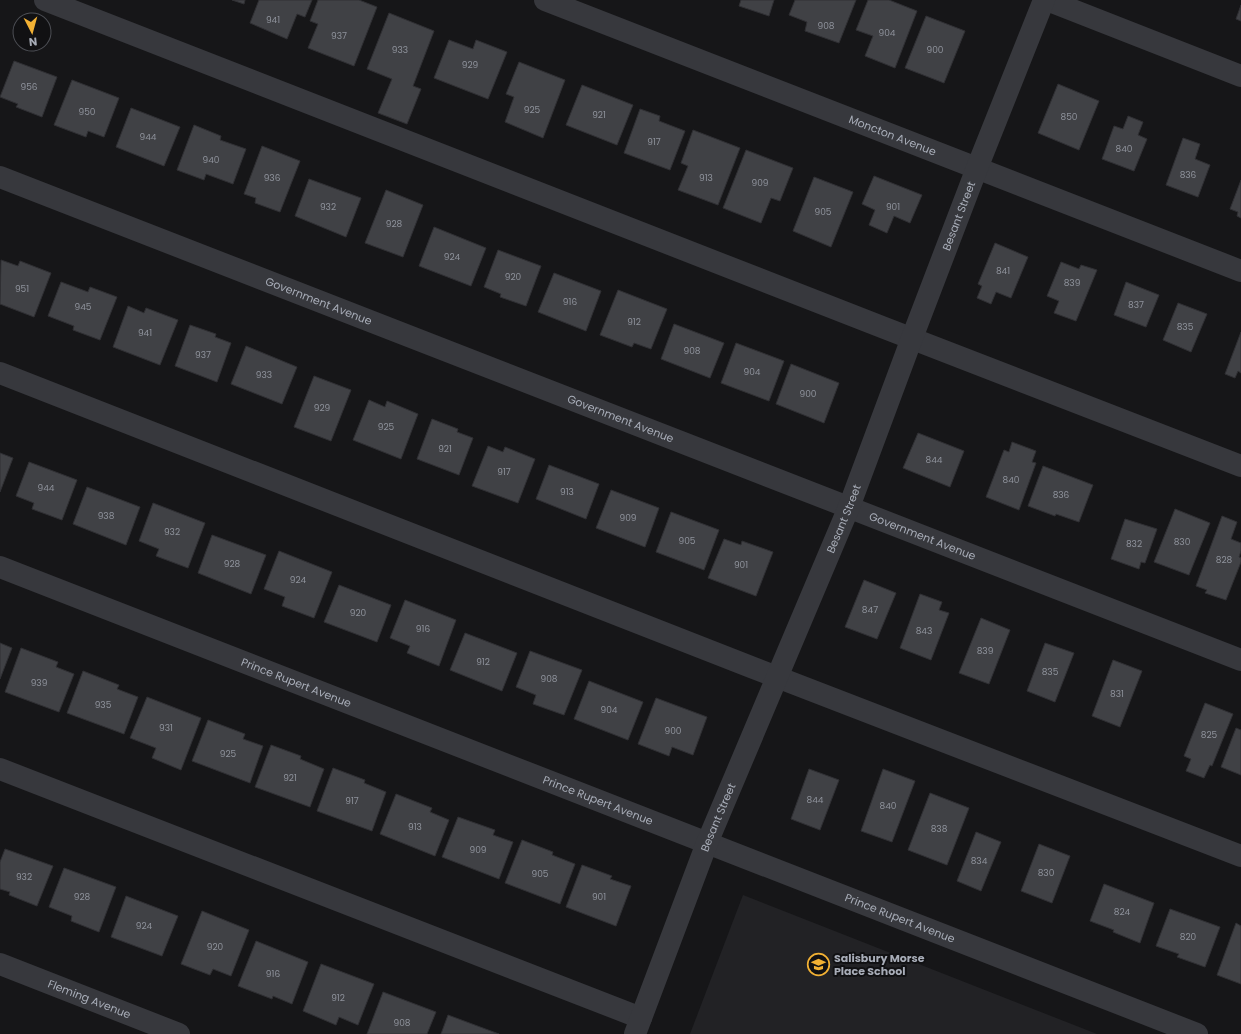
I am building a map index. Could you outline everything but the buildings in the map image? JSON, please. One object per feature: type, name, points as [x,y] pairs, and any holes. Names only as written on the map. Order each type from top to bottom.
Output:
[{"type":"street","points":[[45,0],[1241,466]]},
{"type":"street","name":"Moncton Avenue","points":[[545,0],[1241,271]]},
{"type":"street","name":"Besant Street","points":[[638,1026],[707,843],[779,677],[849,507],[977,168],[1044,0]]},
{"type":"street","points":[[1047,0],[1241,76]]},
{"type":"street","name":"Government Avenue","points":[[0,177],[1241,660]]},
{"type":"street","points":[[0,373],[1241,856]]},
{"type":"street","name":"Prince Rupert Avenue","points":[[0,567],[1197,1034]]},
{"type":"street","points":[[0,769],[638,1026]]},
{"type":"street","name":"Fleming Avenue","points":[[0,964],[179,1034]]},
{"type":"shaded area","name":"Salisbury Morse Place School","points":[[743,895],[1097,1034],[690,1034]]},
{"type":"place","name":"Salisbury Morse Place School","points":[[818,964]]}]
